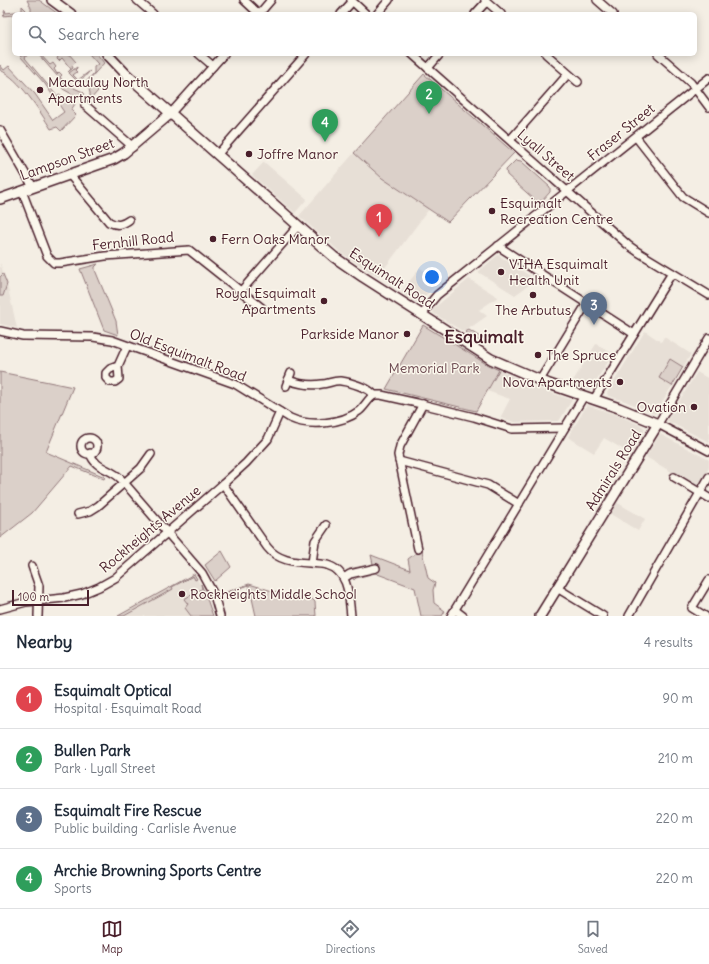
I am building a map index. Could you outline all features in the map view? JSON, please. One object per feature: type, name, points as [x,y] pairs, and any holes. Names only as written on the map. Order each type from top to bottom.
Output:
[{"type":"main road","points":[[52,0],[68,12]]},
{"type":"main road","name":"Esquimalt Road","points":[[109,56],[121,70],[170,114],[343,264],[491,359],[540,380],[619,408],[658,424]]},
{"type":"main road","name":"Lampson Street","points":[[0,199],[114,159],[133,147],[170,114]]},
{"type":"main road","name":"Admirals Road","points":[[540,616],[658,424]]},
{"type":"street","points":[[137,0],[151,12]]},
{"type":"street","points":[[244,0],[257,12]]},
{"type":"street","points":[[261,12],[271,0]]},
{"type":"street","points":[[378,12],[389,0]]},
{"type":"street","points":[[597,0],[611,12]]},
{"type":"street","points":[[343,12],[352,1],[364,12]]},
{"type":"street","points":[[477,12],[486,1],[498,12]]},
{"type":"street","points":[[201,56],[213,66]]},
{"type":"street","name":"Lampson Street","points":[[170,114],[222,56]]},
{"type":"street","points":[[217,155],[304,56]]},
{"type":"street","name":"Lyall Street","points":[[414,56],[628,245],[709,296]]},
{"type":"street","points":[[428,68],[438,56]]},
{"type":"street","points":[[548,56],[578,82]]},
{"type":"street","points":[[660,56],[692,83],[709,107]]},
{"type":"street","points":[[510,140],[568,74]]},
{"type":"street","name":"Fraser Street","points":[[422,315],[435,297],[709,78]]},
{"type":"street","points":[[85,105],[133,147]]},
{"type":"street","points":[[0,130],[33,187]]},
{"type":"street","points":[[636,137],[683,197],[709,213]]},
{"type":"street","points":[[69,174],[110,222],[115,225],[120,225],[129,220]]},
{"type":"street","name":"Fernhill Road","points":[[22,191],[47,256],[54,263],[105,256],[189,250],[240,291]]},
{"type":"street","points":[[262,308],[240,291],[298,226]]},
{"type":"street","points":[[498,246],[634,334]]},
{"type":"street","points":[[594,399],[672,273]]},
{"type":"street","points":[[540,380],[587,303]]},
{"type":"street","name":"Old Esquimalt Road","points":[[0,331],[22,336],[98,337],[236,384],[280,412],[300,422],[330,423],[356,413],[374,395]]},
{"type":"street","name":"Admirals Road","points":[[658,424],[709,338]]},
{"type":"street","points":[[118,366],[127,346]]},
{"type":"street","points":[[291,373],[287,383],[320,385],[340,381],[367,389],[374,395],[382,395],[423,404],[474,417],[512,429],[564,428]]},
{"type":"street","points":[[463,616],[453,613],[584,396]]},
{"type":"street","points":[[418,549],[398,461],[398,454],[400,446],[423,404]]},
{"type":"street","name":"Rockheights Avenue","points":[[0,609],[20,603],[76,595],[104,584],[120,574],[223,484],[268,439],[280,412]]},
{"type":"street","name":"Esquimalt Road","points":[[658,424],[709,451]]},
{"type":"street","points":[[90,453],[92,459],[97,465],[115,474],[124,483],[194,562],[206,579],[215,598],[220,616]]},
{"type":"street","points":[[78,514],[94,509],[143,466],[151,454]]},
{"type":"street","points":[[398,461],[488,485],[519,504]]},
{"type":"street","points":[[674,477],[709,498]]},
{"type":"street","points":[[629,616],[709,477]]},
{"type":"street","points":[[223,484],[270,552],[285,560],[312,563],[333,567],[338,570],[344,578],[351,616]]},
{"type":"street","points":[[312,563],[315,541],[326,525]]},
{"type":"street","points":[[32,566],[38,579],[38,616]]},
{"type":"street","points":[[344,578],[350,574],[376,568]]},
{"type":"street","points":[[705,616],[692,608],[709,580]]},
{"type":"street","points":[[557,588],[603,616]]},
{"type":"shaded area","points":[[354,153],[382,178],[429,209],[378,277],[340,252],[299,216]]},
{"type":"shaded area","points":[[264,162],[307,199],[295,213],[252,175]]},
{"type":"shaded area","points":[[498,255],[536,280],[515,295],[478,272]]},
{"type":"shaded area","points":[[0,263],[7,284],[17,328],[0,324]]},
{"type":"shaded area","points":[[420,268],[442,282],[417,302],[401,292]]},
{"type":"shaded area","points":[[469,279],[498,297],[479,310],[487,316],[464,332],[433,313],[433,309]]},
{"type":"shaded area","points":[[645,331],[661,342],[664,337],[691,354],[655,414],[625,401],[608,396],[607,393]]},
{"type":"shaded area","points":[[596,344],[613,354],[590,390],[571,384]]},
{"type":"shaded area","points":[[499,370],[537,388],[572,400],[559,421],[515,422],[500,418],[510,399],[487,391]]},
{"type":"shaded area","points":[[697,372],[709,379],[709,442],[667,421]]},
{"type":"shaded area","points":[[587,405],[620,416],[642,426],[645,429],[631,454],[604,438],[594,453],[568,437]]},
{"type":"shaded area","points":[[660,434],[709,460],[709,468],[697,487],[646,457]]},
{"type":"shaded area","points":[[616,502],[645,519],[638,531],[609,513]]},
{"type":"shaded area","name":"Rockheights Middle School","points":[[194,574],[204,590],[213,616],[118,616]]},
{"type":"green space","points":[[27,0],[39,0],[55,12],[31,12],[31,8]]},
{"type":"green space","points":[[22,6],[26,10],[25,12],[14,12],[22,11]]},
{"type":"green space","points":[[5,10],[6,13],[12,12],[12,15],[3,16],[5,14]]},
{"type":"green space","points":[[20,56],[26,56],[25,58],[57,96],[59,94],[75,104],[71,110],[76,115],[61,131],[57,127],[51,129],[35,104],[22,88],[15,80],[0,70],[0,65],[4,70],[9,66],[35,94],[53,120],[64,112],[45,84]]},
{"type":"green space","points":[[40,56],[42,56],[50,65],[53,63],[56,67],[54,69],[57,74],[59,72],[62,75],[60,77],[66,84],[69,82],[74,88],[83,92],[85,95],[83,94],[79,98],[63,89],[62,88],[65,85]]},
{"type":"green space","points":[[58,56],[71,56],[76,62],[72,66],[73,68],[68,72],[71,69],[62,58],[59,61],[57,59]]},
{"type":"green space","points":[[91,56],[99,56],[104,63],[87,82],[94,73],[94,67],[98,64]]},
{"type":"green space","points":[[77,67],[75,70],[77,72],[73,75],[78,80],[90,71],[79,83],[69,73]]},
{"type":"green space","points":[[424,74],[514,153],[448,222],[382,178],[354,153]]},
{"type":"green space","points":[[87,82],[98,91],[90,100],[90,93]]},
{"type":"green space","points":[[516,160],[521,161],[550,187],[550,192],[542,201],[536,201],[507,175],[506,170]]},
{"type":"green space","points":[[98,264],[95,267],[95,270],[116,321],[118,335],[104,330],[80,269]]},
{"type":"green space","points":[[3,274],[7,284],[3,296],[0,296],[0,277]]},
{"type":"green space","name":"Memorial Park","points":[[423,325],[488,365],[499,370],[476,411],[386,389]]},
{"type":"green space","points":[[469,330],[486,341],[488,340],[486,343],[483,343],[465,332]]},
{"type":"green space","points":[[670,359],[683,367],[672,386],[659,378]]},
{"type":"green space","points":[[0,372],[73,387],[46,452],[105,477],[104,479],[72,466],[32,513],[0,538]]},
{"type":"green space","points":[[418,549],[422,551],[428,578],[435,583],[433,590],[434,603],[445,611],[442,616],[421,616],[415,588],[375,573],[356,578],[354,580],[350,574],[349,569],[373,564],[371,555],[410,570],[408,559],[416,553]]},
{"type":"green space","points":[[222,551],[231,567],[215,581],[205,565]]},
{"type":"green space","points":[[194,574],[197,579],[195,580],[193,576],[172,587],[173,589],[124,616],[118,616]]},
{"type":"green space","points":[[201,584],[213,616],[191,616],[185,608],[188,604],[184,599],[202,589]]},
{"type":"green space","points":[[249,584],[289,596],[312,599],[315,602],[316,616],[256,616],[249,585],[221,595]]},
{"type":"place","name":"Macaulay North Apartments","points":[[40,90]]},
{"type":"place","name":"Bullen Park","points":[[429,114]]},
{"type":"place","name":"Archie Browning Sports Centre","points":[[325,142]]},
{"type":"place","name":"Joffre Manor","points":[[249,154]]},
{"type":"place","name":"Esquimalt Recreation Centre","points":[[492,211]]},
{"type":"place","name":"Esquimalt Optical","points":[[379,237]]},
{"type":"place","name":"Fern Oaks Manor","points":[[213,239]]},
{"type":"place","name":"VIHA Esquimalt Health Unit","points":[[501,272]]},
{"type":"place","name":"The Arbutus","points":[[533,295]]},
{"type":"place","name":"Royal Esquimalt Apartments","points":[[324,301]]},
{"type":"place","name":"Esquimalt Fire Rescue","points":[[594,325]]},
{"type":"place","name":"Parkside Manor","points":[[407,334]]},
{"type":"place","name":"The Spruce","points":[[538,355]]},
{"type":"place","name":"Nova Apartments","points":[[620,382]]},
{"type":"place","name":"Ovation","points":[[694,407]]},
{"type":"place","name":"Rockheights Middle School","points":[[182,594]]},
{"type":"district","name":"Esquimalt","points":[[484,336]]}]
